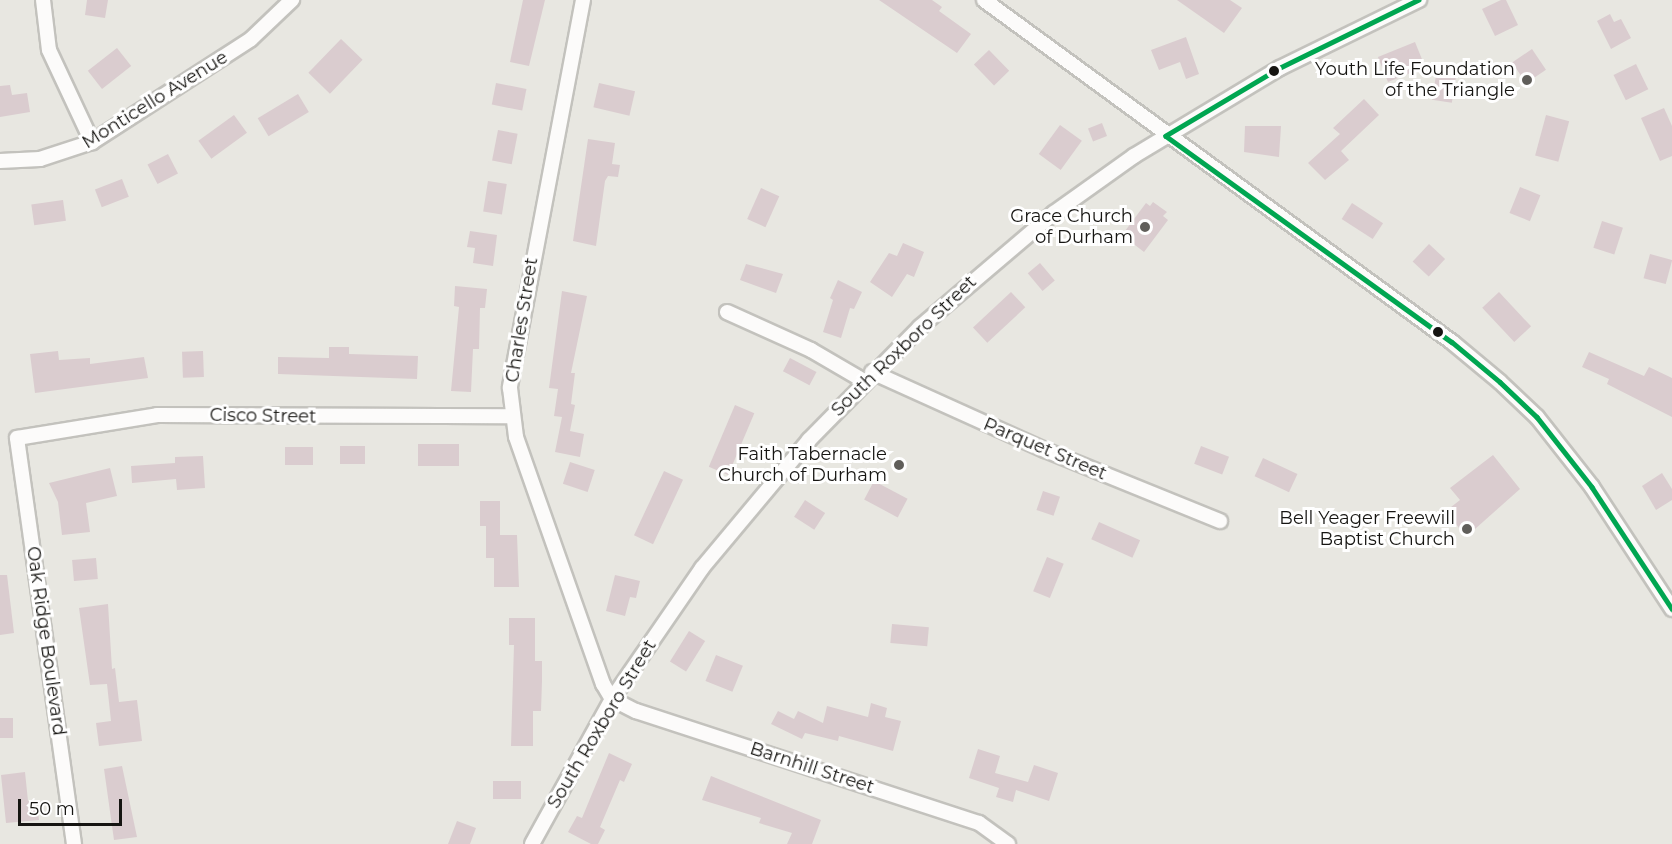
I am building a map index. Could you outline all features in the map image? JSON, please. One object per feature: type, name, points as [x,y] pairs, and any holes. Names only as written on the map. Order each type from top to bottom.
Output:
[{"type":"street","points":[[43,0],[49,50],[92,142]]},
{"type":"street","name":"Monticello Avenue","points":[[0,161],[40,159],[92,142],[251,39],[292,0]]},
{"type":"street","name":"Charles Street","points":[[583,0],[512,362],[512,416],[565,583],[612,699]]},
{"type":"street","points":[[984,0],[1166,136],[1452,342],[1500,382],[1537,417],[1592,487],[1672,609]]},
{"type":"street","name":"South Roxboro Street","points":[[532,844],[612,699],[678,601],[755,500],[868,377],[982,271],[1054,213],[1166,136],[1280,68],[1419,0]]},
{"type":"street","name":"Parquet Street","points":[[727,312],[868,377],[1220,521]]},
{"type":"street","name":"Cisco Street","points":[[16,438],[157,415],[512,416]]},
{"type":"street","name":"Oak Ridge Boulevard","points":[[16,438],[75,844]]},
{"type":"street","name":"Barnhill Street","points":[[612,699],[636,711],[979,823],[1008,844]]},
{"type":"building","points":[[87,0],[108,0],[105,18],[85,15]]},
{"type":"building","points":[[523,0],[545,0],[529,66],[510,62]]},
{"type":"building","points":[[879,0],[932,0],[942,7],[939,11],[971,34],[957,53]]},
{"type":"building","points":[[1177,0],[1230,0],[1242,8],[1224,33]]},
{"type":"building","points":[[1506,0],[1518,25],[1495,36],[1482,9]]},
{"type":"building","points":[[1610,14],[1614,22],[1621,19],[1631,38],[1611,49],[1597,21]]},
{"type":"building","points":[[1186,37],[1199,74],[1186,79],[1180,62],[1159,70],[1151,50]]},
{"type":"building","points":[[341,39],[363,60],[330,94],[308,73]]},
{"type":"building","points":[[1415,42],[1425,67],[1388,82],[1378,57]]},
{"type":"building","points":[[117,48],[131,66],[102,89],[88,71]]},
{"type":"building","points":[[1532,49],[1546,70],[1526,83],[1512,62]]},
{"type":"building","points":[[989,50],[1009,71],[994,85],[974,65]]},
{"type":"building","points":[[1636,64],[1648,89],[1626,100],[1614,75]]},
{"type":"building","points":[[1436,75],[1456,78],[1452,103],[1432,100]]},
{"type":"building","points":[[496,83],[526,89],[522,111],[492,105]]},
{"type":"building","points":[[599,83],[635,91],[629,116],[593,107]]},
{"type":"building","points":[[10,85],[12,95],[27,93],[30,112],[0,117],[0,86]]},
{"type":"building","points":[[298,94],[309,112],[269,136],[258,118]]},
{"type":"building","points":[[1364,99],[1379,115],[1341,151],[1349,160],[1325,180],[1308,163],[1340,134],[1333,128]]},
{"type":"building","points":[[1664,108],[1672,126],[1672,156],[1660,161],[1641,118]]},
{"type":"building","points":[[234,115],[247,133],[211,159],[198,141]]},
{"type":"building","points":[[1546,115],[1569,121],[1558,162],[1535,156]]},
{"type":"building","points":[[1102,123],[1107,136],[1093,141],[1088,128]]},
{"type":"building","points":[[1060,125],[1082,141],[1061,170],[1039,154]]},
{"type":"building","points":[[1245,126],[1281,126],[1279,157],[1244,152]]},
{"type":"building","points":[[498,130],[518,134],[512,164],[492,160]]},
{"type":"building","points":[[588,139],[615,143],[612,164],[620,165],[618,177],[608,176],[605,181],[596,246],[573,241]]},
{"type":"building","points":[[168,154],[178,174],[157,184],[148,164]]},
{"type":"building","points":[[122,179],[129,197],[102,207],[95,189]]},
{"type":"building","points":[[488,181],[507,184],[502,215],[483,212]]},
{"type":"building","points":[[1520,187],[1540,195],[1530,221],[1510,213]]},
{"type":"building","points":[[761,188],[779,196],[765,227],[747,219]]},
{"type":"building","points":[[63,200],[66,221],[34,225],[31,204]]},
{"type":"building","name":"Grace Church of Durham","points":[[1153,202],[1167,212],[1163,216],[1168,220],[1144,252],[1122,235],[1146,203],[1150,206]]},
{"type":"building","points":[[1352,203],[1383,223],[1373,239],[1342,219]]},
{"type":"building","points":[[1602,221],[1623,228],[1614,254],[1593,248]]},
{"type":"building","points":[[470,231],[497,235],[493,266],[473,263],[475,248],[467,247]]},
{"type":"building","points":[[903,243],[924,252],[914,277],[907,274],[892,297],[870,282],[889,253],[897,256]]},
{"type":"building","points":[[1429,244],[1445,259],[1429,277],[1413,262]]},
{"type":"building","points":[[1650,254],[1672,260],[1666,284],[1644,278]]},
{"type":"building","points":[[1040,263],[1055,281],[1043,291],[1028,273]]},
{"type":"building","points":[[746,264],[783,274],[776,293],[740,280]]},
{"type":"building","points":[[838,280],[862,292],[854,309],[850,308],[841,338],[823,332],[833,300],[830,298]]},
{"type":"building","points":[[455,286],[487,289],[485,308],[480,308],[479,349],[473,349],[471,392],[451,391],[459,307],[454,306]]},
{"type":"building","points":[[562,291],[587,296],[571,373],[575,373],[571,404],[575,405],[570,431],[584,434],[580,457],[555,452],[562,417],[554,416],[558,389],[549,388]]},
{"type":"building","points":[[1011,292],[1025,307],[987,343],[973,327]]},
{"type":"building","points":[[1499,292],[1531,326],[1514,342],[1482,308]]},
{"type":"building","points":[[329,347],[349,347],[349,354],[418,356],[417,379],[278,374],[278,357],[329,358]]},
{"type":"building","points":[[58,351],[59,360],[90,358],[90,364],[144,357],[148,378],[35,393],[30,354]]},
{"type":"building","points":[[203,351],[204,377],[183,378],[182,352]]},
{"type":"building","points":[[1589,352],[1644,376],[1649,367],[1672,378],[1672,417],[1607,384],[1609,379],[1582,367]]},
{"type":"building","points":[[790,358],[816,372],[809,385],[783,371]]},
{"type":"building","points":[[735,405],[754,413],[728,475],[709,467]]},
{"type":"building","points":[[418,444],[459,444],[459,466],[418,466]]},
{"type":"building","points":[[340,446],[365,446],[365,464],[340,464]]},
{"type":"building","points":[[1201,446],[1229,457],[1222,474],[1194,464]]},
{"type":"building","points":[[285,447],[313,447],[313,465],[285,465]]},
{"type":"building","points":[[1493,455],[1520,489],[1466,537],[1446,511],[1460,500],[1450,488]]},
{"type":"building","points":[[203,456],[205,488],[177,490],[176,479],[132,483],[131,466],[175,463],[175,457]]},
{"type":"building","points":[[1263,458],[1297,474],[1289,492],[1255,476]]},
{"type":"building","points":[[570,462],[595,470],[588,492],[563,484]]},
{"type":"building","points":[[110,468],[117,496],[86,503],[90,532],[62,535],[58,502],[49,483]]},
{"type":"building","points":[[664,471],[683,480],[653,544],[634,535]]},
{"type":"building","points":[[1662,473],[1672,489],[1672,500],[1656,510],[1642,486]]},
{"type":"building","points":[[874,481],[908,499],[898,517],[864,500]]},
{"type":"building","points":[[1043,491],[1060,497],[1054,516],[1036,510]]},
{"type":"building","points":[[805,500],[825,513],[814,530],[794,517]]},
{"type":"building","points":[[480,501],[500,501],[500,535],[517,535],[519,587],[494,587],[494,558],[486,558],[486,526],[480,526]]},
{"type":"building","points":[[1099,522],[1140,540],[1132,558],[1091,539]]},
{"type":"building","points":[[1047,557],[1064,564],[1050,598],[1033,591]]},
{"type":"building","points":[[96,558],[98,579],[74,581],[72,560]]},
{"type":"building","points":[[0,575],[7,575],[14,633],[0,635]]},
{"type":"building","points":[[615,575],[640,581],[636,598],[630,597],[625,616],[606,611]]},
{"type":"building","points":[[108,604],[112,669],[115,668],[119,702],[137,700],[142,741],[99,746],[96,723],[111,721],[107,684],[90,685],[79,608]]},
{"type":"building","points":[[509,618],[535,618],[535,661],[542,661],[542,681],[541,711],[533,711],[533,746],[511,746],[514,645],[509,645]]},
{"type":"building","points":[[892,624],[929,627],[927,646],[890,643]]},
{"type":"building","points":[[689,631],[705,641],[686,672],[670,662]]},
{"type":"building","points":[[716,655],[743,666],[732,692],[706,681]]},
{"type":"building","points":[[871,703],[887,708],[885,717],[901,721],[893,751],[839,736],[838,741],[805,733],[802,739],[771,724],[778,711],[794,719],[798,711],[823,723],[827,706],[868,717]]},
{"type":"building","points":[[0,718],[13,718],[13,738],[0,738]]},
{"type":"building","points":[[978,749],[1000,756],[995,773],[1028,782],[1034,765],[1058,773],[1049,801],[1016,790],[1013,802],[996,797],[999,788],[969,778]]},
{"type":"building","points":[[609,753],[632,764],[624,782],[620,780],[600,827],[605,830],[598,844],[591,844],[568,832],[577,816],[582,818]]},
{"type":"building","points":[[122,766],[137,837],[114,840],[104,769]]},
{"type":"building","points":[[25,772],[28,801],[37,800],[39,820],[6,823],[1,775]]},
{"type":"building","points":[[711,776],[821,820],[812,844],[787,844],[792,833],[759,823],[761,818],[702,800]]},
{"type":"building","points":[[493,781],[521,781],[521,799],[493,799]]},
{"type":"building","points":[[457,821],[476,828],[470,844],[448,844]]},
{"type":"transit line","points":[[1419,0],[1280,68],[1166,136],[1452,342],[1500,382],[1537,417],[1592,487],[1672,609]]},
{"type":"place","name":"Youth Life Foundation of the Triangle","points":[[1527,80]]},
{"type":"place","name":"Grace Church of Durham","points":[[1145,227]]},
{"type":"place","name":"Faith Tabernacle Church of Durham","points":[[899,465]]},
{"type":"place","name":"Bell Yeager Freewill Baptist Church","points":[[1467,529]]}]
